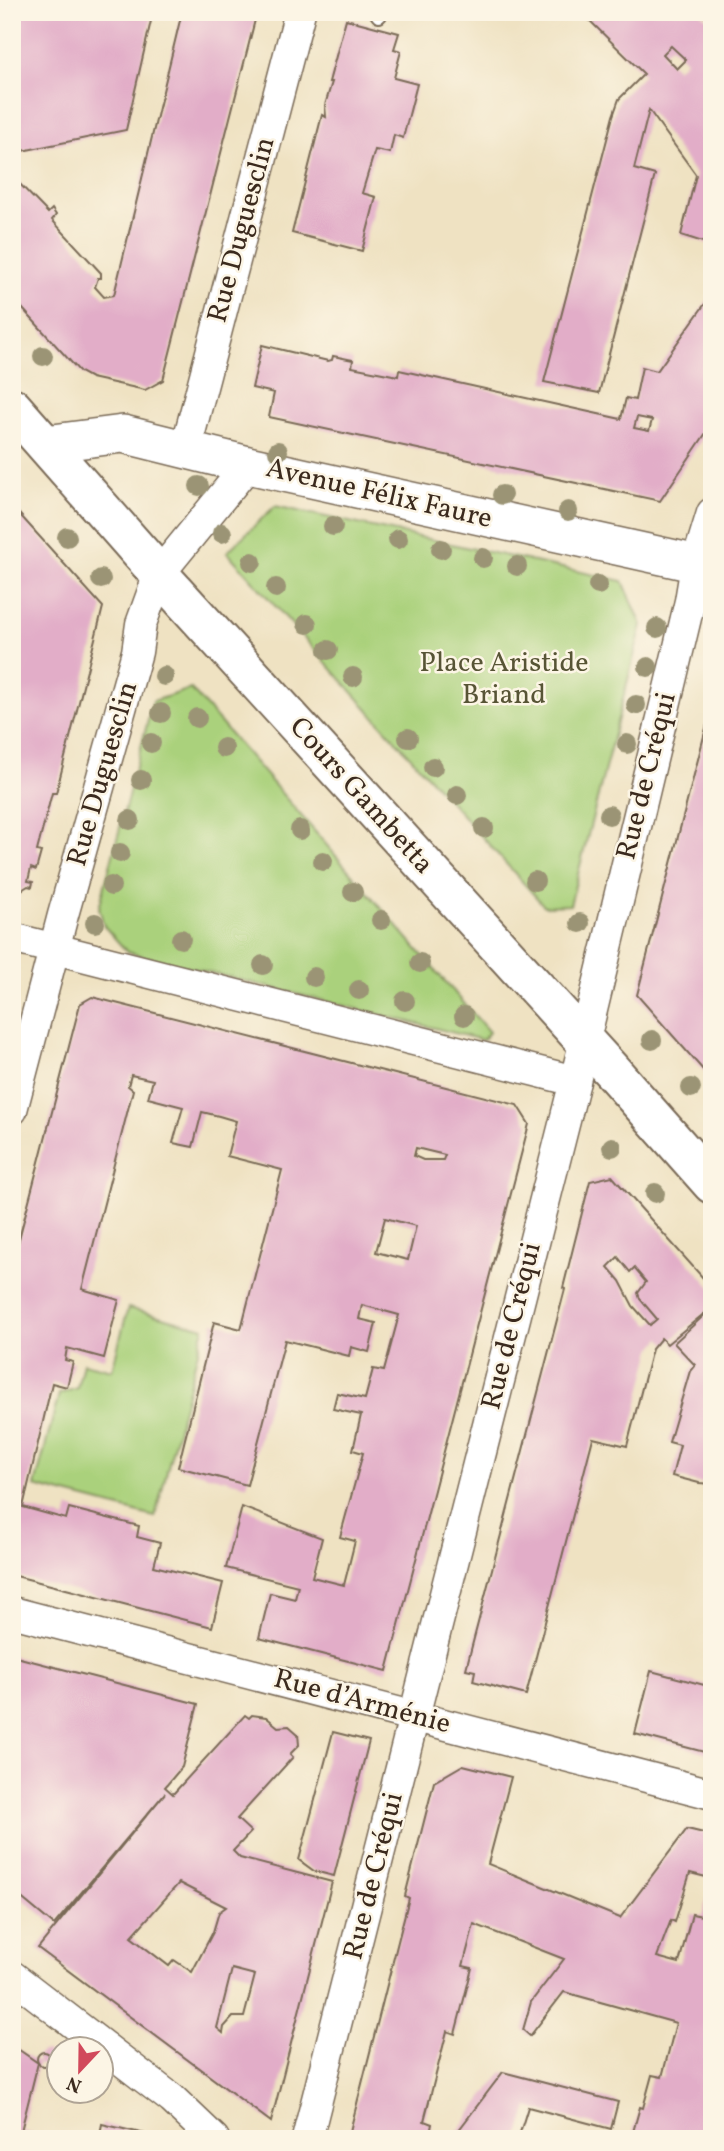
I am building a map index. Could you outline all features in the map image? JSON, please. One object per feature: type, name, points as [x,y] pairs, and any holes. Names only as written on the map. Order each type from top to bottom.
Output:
[{"type":"main road","name":"Cours Gambetta","points":[[12,407],[712,1184]]},
{"type":"street","name":"Rue Duguesclin","points":[[186,448],[300,12]]},
{"type":"street","name":"Avenue Félix Faure","points":[[45,444],[123,434],[248,465],[704,566]]},
{"type":"street","name":"Rue Duguesclin","points":[[12,1110],[137,652],[141,624],[159,573],[248,465]]},
{"type":"street","name":"Rue de Créqui","points":[[307,2139],[575,1081],[690,601],[704,566],[712,513]]},
{"type":"street","points":[[12,938],[575,1081]]},
{"type":"street","name":"Rue d’Arménie","points":[[12,1612],[712,1794]]},
{"type":"street","points":[[12,1976],[172,2099],[214,2139]]},
{"type":"green space","name":"Place Aristide Briand","points":[[275,506],[623,581],[642,625],[570,905],[544,906],[227,552]]},
{"type":"green space","points":[[191,689],[489,1032],[483,1040],[127,952],[104,926],[99,908],[153,701]]},
{"type":"green space","points":[[128,1308],[204,1328],[155,1517],[35,1486],[59,1394],[77,1388],[83,1363],[112,1370]]},
{"type":"building","points":[[12,12],[153,12],[126,130],[12,153]]},
{"type":"building","points":[[182,12],[257,12],[163,380],[145,390],[91,378],[80,372],[12,297],[12,176],[48,213],[52,209],[56,215],[52,220],[101,273],[95,287],[104,297],[114,295]]},
{"type":"building","points":[[581,12],[700,12],[712,23],[712,245],[681,235],[696,175],[649,110],[634,169],[655,175],[599,393],[544,382],[613,116],[619,99],[644,74]],"holes":[[[671,46],[686,60],[677,69],[663,54]]]},
{"type":"building","points":[[346,19],[399,33],[394,49],[401,51],[394,78],[417,84],[403,138],[394,135],[390,153],[375,150],[362,193],[376,197],[362,251],[292,233],[322,115],[326,117],[325,105],[332,82],[329,82]]},
{"type":"building","points":[[712,294],[712,424],[660,501],[269,417],[274,393],[252,388],[262,345],[328,361],[332,360],[333,356],[353,360],[352,367],[398,376],[399,370],[621,419],[626,398],[635,400],[642,367],[657,371]],"holes":[[[637,417],[652,420],[649,431],[634,428]]]},
{"type":"building","points":[[12,506],[103,607],[56,793],[52,793],[37,851],[41,852],[36,870],[31,868],[28,881],[33,882],[32,887],[28,886],[12,896]]},
{"type":"building","points":[[712,709],[712,1080],[637,995]]},
{"type":"building","points":[[92,997],[517,1105],[529,1124],[387,1671],[259,1638],[270,1593],[295,1599],[298,1586],[226,1568],[242,1507],[322,1538],[312,1577],[344,1585],[355,1541],[340,1537],[363,1453],[353,1450],[361,1415],[333,1409],[337,1393],[365,1399],[373,1369],[384,1371],[399,1315],[362,1305],[359,1319],[376,1323],[369,1352],[351,1347],[349,1356],[285,1340],[247,1485],[178,1467],[214,1322],[241,1329],[282,1170],[227,1156],[236,1121],[219,1116],[202,1112],[193,1147],[173,1143],[183,1107],[148,1098],[153,1080],[131,1075],[128,1086],[133,1090],[82,1289],[119,1300],[104,1358],[67,1348],[65,1360],[73,1362],[67,1387],[52,1383],[23,1507],[66,1519],[69,1508],[139,1526],[137,1537],[160,1543],[154,1566],[223,1583],[212,1627],[12,1575],[12,1266],[80,1004]],"holes":[[[416,1148],[445,1155],[443,1160],[423,1160],[414,1156]],[[385,1218],[416,1226],[408,1260],[376,1252]]]},
{"type":"building","points":[[612,1176],[712,1288],[712,1307],[667,1344],[661,1338],[652,1349],[627,1446],[593,1438],[526,1695],[473,1681],[475,1671],[466,1669],[565,1289],[563,1288],[590,1181]],"holes":[[[618,1257],[630,1272],[634,1268],[646,1282],[638,1293],[657,1319],[650,1325],[633,1306],[620,1281],[608,1267]]]},
{"type":"building","points":[[712,1308],[712,1484],[672,1476],[680,1445],[669,1442],[690,1371],[695,1365],[674,1343]]},
{"type":"building","points":[[12,1656],[198,1704],[182,1767],[165,1787],[173,1794],[245,1715],[249,1718],[252,1715],[266,1717],[278,1727],[289,1726],[298,1734],[299,1745],[290,1754],[293,1757],[237,1819],[251,1832],[233,1851],[240,1858],[332,1882],[271,2122],[38,1948],[165,1793],[54,1925],[12,1890]],"holes":[[[179,1883],[226,1907],[219,1912],[213,1932],[192,1972],[174,1960],[169,1966],[131,1937]],[[232,1969],[255,1975],[244,2017],[233,2017],[224,2027],[223,2033],[217,2028]]]},
{"type":"building","points":[[651,1671],[712,1687],[712,1754],[635,1734]]},
{"type":"building","points":[[333,1732],[369,1741],[334,1876],[314,1871],[299,1860]]},
{"type":"building","points":[[463,1765],[511,1777],[488,1864],[620,1918],[687,1829],[712,1835],[712,1866],[709,1865],[706,1877],[690,1873],[675,1922],[671,1920],[657,1957],[679,1963],[692,1914],[702,1916],[712,1880],[712,2139],[631,2139],[652,2075],[662,2077],[676,2023],[564,1992],[530,2036],[523,2030],[531,2002],[564,1959],[474,1924],[463,1966],[472,1968],[455,2034],[447,2031],[424,2121],[432,2124],[429,2139],[348,2139],[409,1898],[405,1896],[434,1782]]},
{"type":"building","points":[[12,2045],[38,2063],[21,2131],[33,2134],[32,2139],[12,2139]]},
{"type":"building","points":[[44,2052],[44,2066],[39,2064],[37,2059],[39,2054]]},
{"type":"building","points":[[503,2072],[618,2102],[611,2129],[528,2107],[518,2139],[452,2139]]},
{"type":"building","points":[[102,2124],[154,2136],[153,2139],[99,2139]]}]
